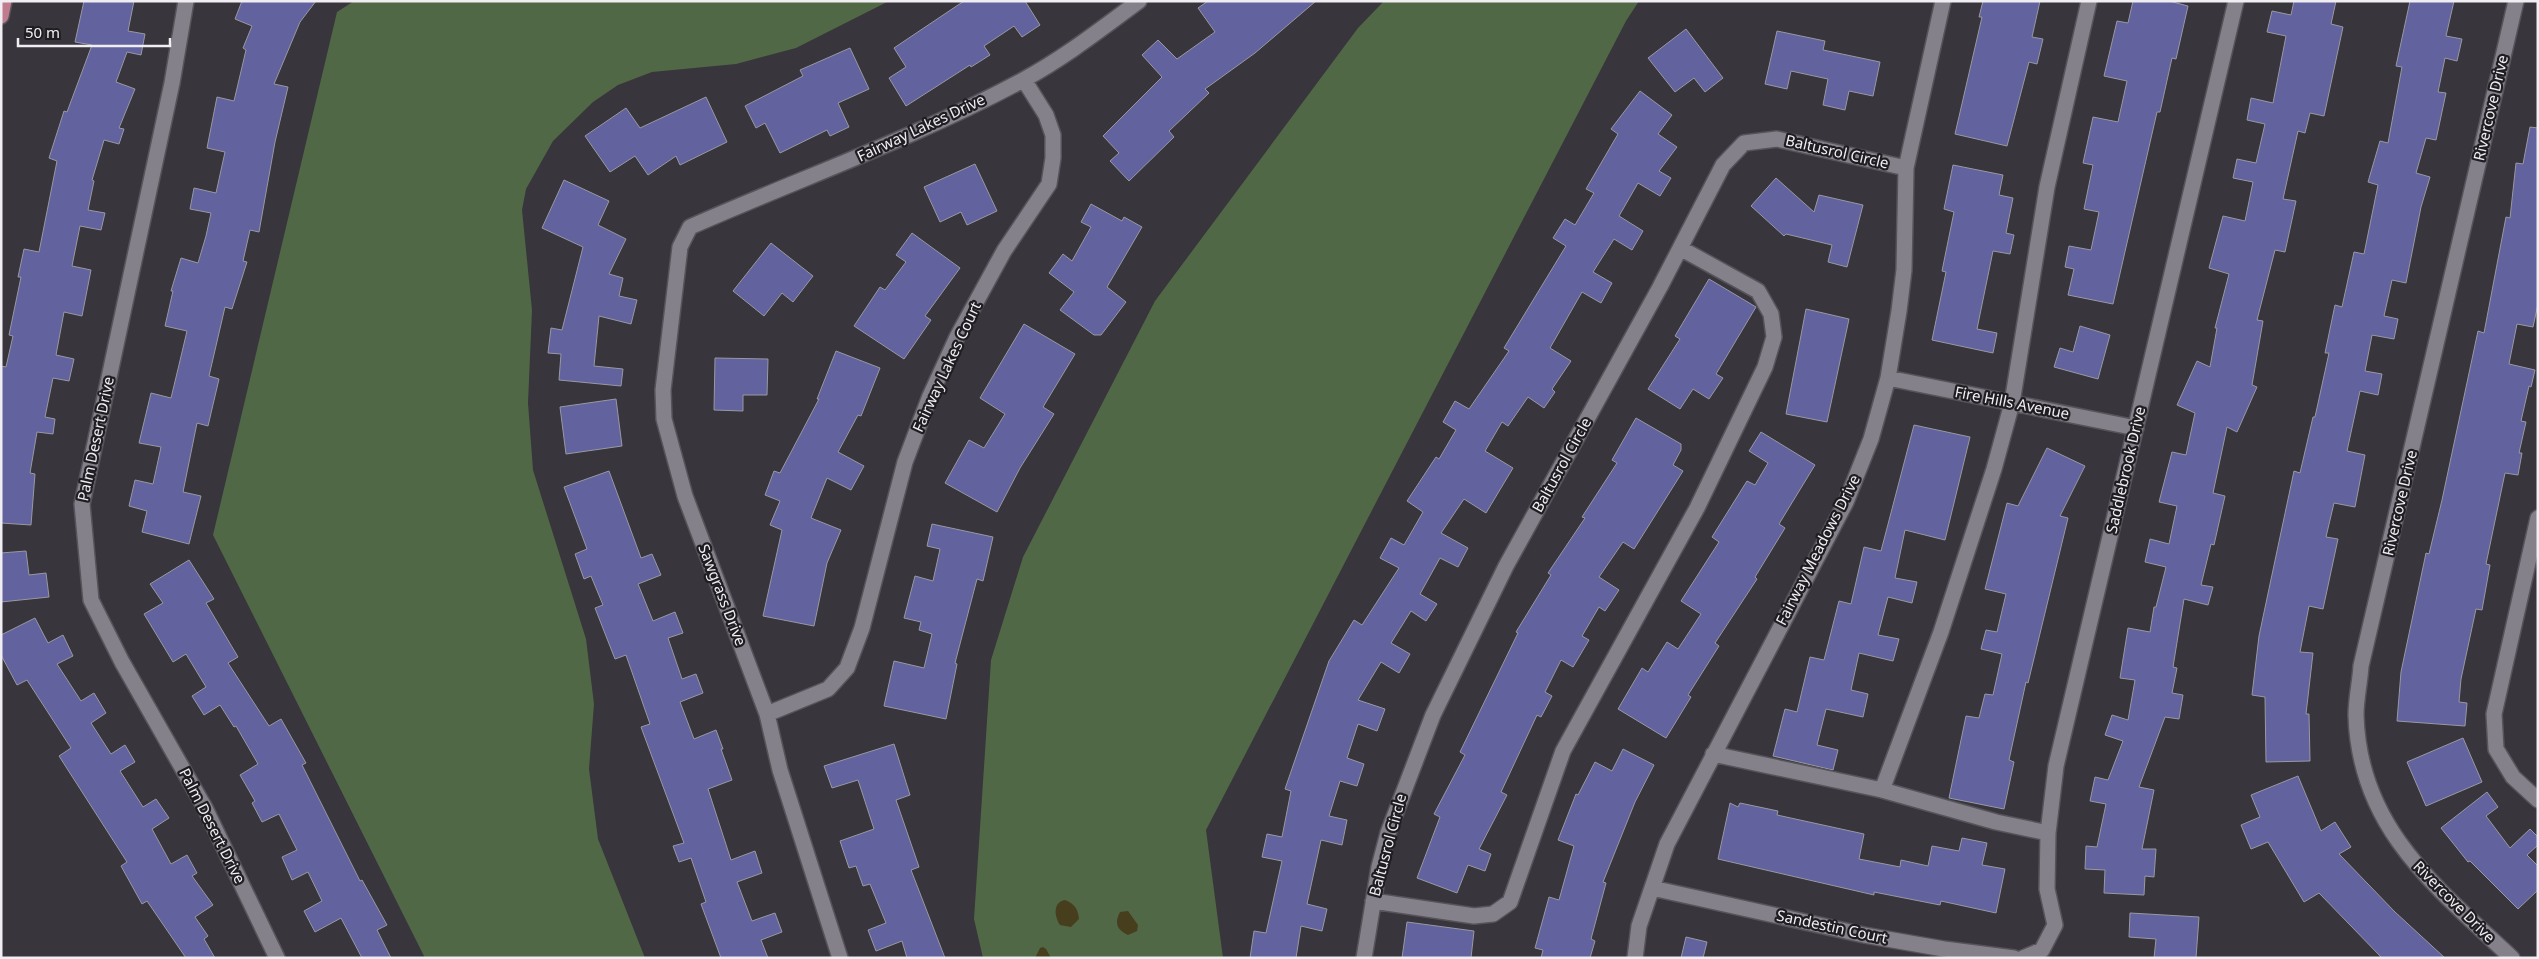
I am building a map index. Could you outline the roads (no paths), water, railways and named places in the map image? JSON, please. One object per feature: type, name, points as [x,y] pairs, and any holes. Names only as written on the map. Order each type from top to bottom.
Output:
[{"type":"main road","points":[[1,16],[4,1]]},
{"type":"street","name":"Palm Desert Drive","points":[[186,1],[172,83],[82,504],[85,554],[91,600],[122,662],[205,808],[277,958]]},
{"type":"street","name":"Fairway Lakes Drive","points":[[690,227],[880,149],[1024,80],[1083,42],[1139,1]]},
{"type":"street","name":"Fairway Meadows Drive","points":[[1635,958],[1639,926],[1668,844],[1713,754],[1846,502],[1870,439],[1888,378],[1904,270],[1906,168],[1943,1]]},
{"type":"street","points":[[1882,790],[1941,632],[1994,469],[2012,403],[2047,187],[2089,1]]},
{"type":"street","name":"Saddlebrook Drive","points":[[2023,958],[2042,950],[2054,925],[2047,889],[2048,833],[2056,766],[2236,1]]},
{"type":"street","name":"Rivercove Drive","points":[[2512,958],[2438,889],[2402,850],[2382,815],[2369,784],[2361,759],[2356,714],[2361,666],[2516,1]]},
{"type":"street","name":"Fairway Lakes Court","points":[[767,714],[828,689],[847,668],[862,628],[905,462],[930,396],[957,338],[1004,251],[1049,184],[1053,158],[1053,135],[1046,115],[1024,80]]},
{"type":"street","name":"Baltusrol Circle","points":[[1364,958],[1379,867],[1398,803],[1433,715],[1506,566],[1680,248],[1723,165],[1744,142],[1777,139],[1906,168]]},
{"type":"street","name":"Sawgrass Drive","points":[[690,227],[680,247],[663,390],[664,419],[685,496],[767,714],[780,770],[840,958]]},
{"type":"street","points":[[1373,901],[1474,916],[1493,914],[1510,902],[1563,751],[1697,508],[1765,367],[1774,337],[1771,314],[1758,291],[1680,248]]},
{"type":"street","name":"Fire Hills Avenue","points":[[1888,378],[2136,428]]},
{"type":"street","points":[[2538,518],[2494,714],[2496,749],[2513,777],[2538,800]]},
{"type":"street","points":[[1713,754],[1882,790],[1996,822],[2048,833]]},
{"type":"street","name":"Sandestin Court","points":[[1652,888],[1864,935],[1944,949],[2014,958]]}]
